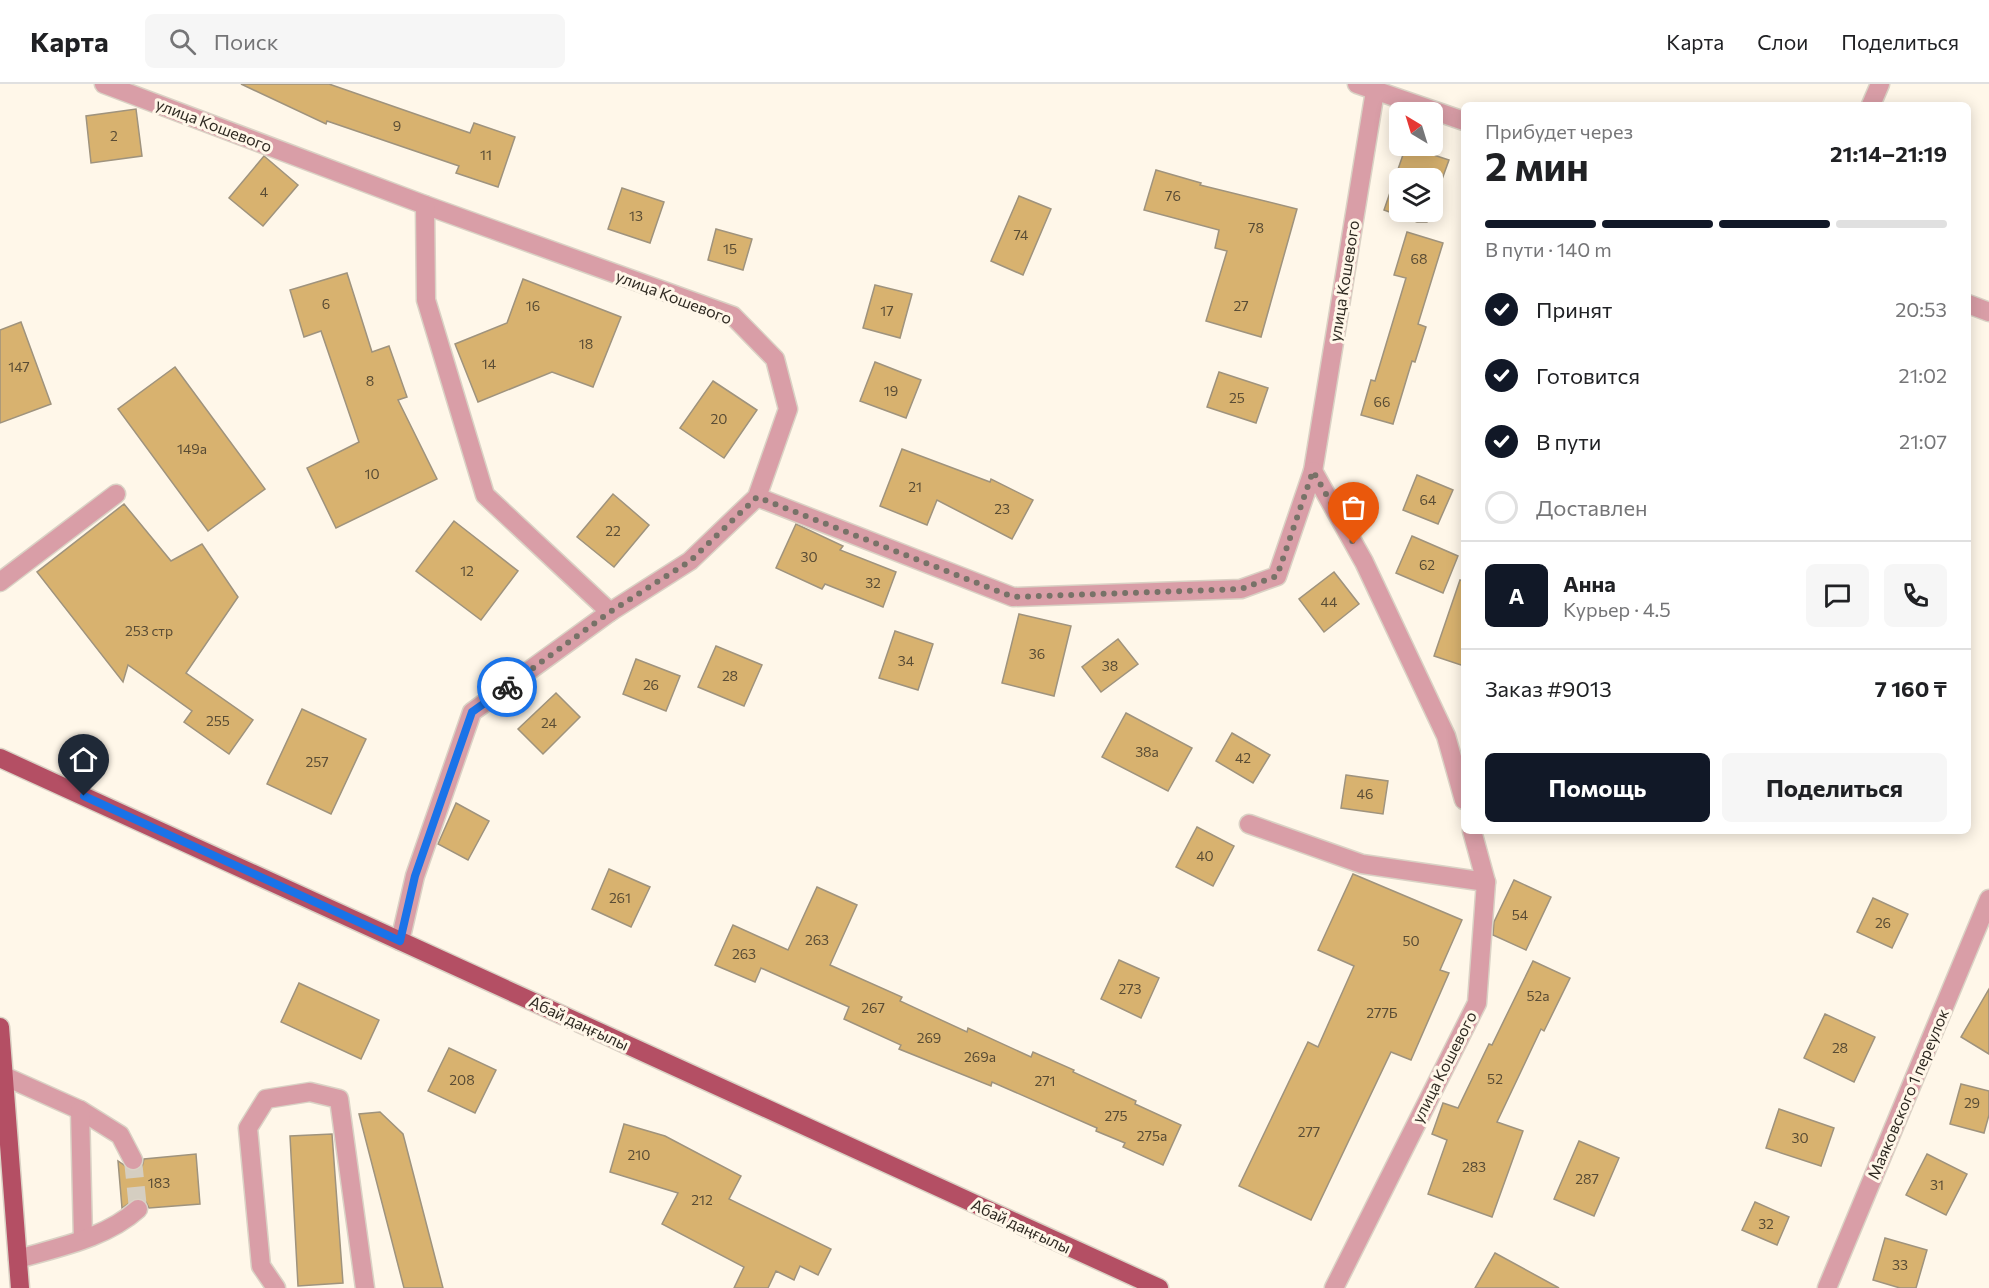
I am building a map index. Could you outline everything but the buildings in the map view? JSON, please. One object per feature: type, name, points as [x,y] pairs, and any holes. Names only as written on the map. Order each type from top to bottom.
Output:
[{"type":"main road","name":"Абай даңғылы","points":[[0,758],[1159,1288]]},
{"type":"main road","points":[[0,1027],[20,1288]]},
{"type":"street","name":"улица Кошевого","points":[[104,84],[425,205],[734,316],[775,359],[788,409],[757,497],[690,561],[610,612],[472,712],[415,876],[400,941]]},
{"type":"street","points":[[1357,84],[1461,120]]},
{"type":"street","points":[[1872,102],[1880,84]]},
{"type":"street","name":"улица Кошевого","points":[[757,497],[1013,597],[1241,589],[1277,576],[1313,471],[1375,91]]},
{"type":"street","points":[[425,205],[426,300],[485,495],[610,612]]},
{"type":"street","points":[[1971,305],[1989,312]]},
{"type":"street","points":[[1313,471],[1364,562],[1446,736],[1461,789]]},
{"type":"street","points":[[0,582],[117,494]]},
{"type":"street","points":[[1249,824],[1362,864],[1486,882]]},
{"type":"street","name":"улица Кошевого","points":[[1334,1288],[1477,1003],[1486,882],[1473,834]]},
{"type":"street","name":"Маяковского 1 переулок","points":[[1827,1288],[1989,899]]},
{"type":"street","points":[[4,1076],[80,1110],[120,1135],[134,1160]]},
{"type":"street","points":[[276,1288],[261,1266],[248,1128],[266,1100],[310,1092],[339,1099],[365,1288]]},
{"type":"street","points":[[80,1110],[83,1239]]},
{"type":"street","points":[[18,1259],[83,1239],[123,1223],[138,1209]]},
{"type":"tunnel","points":[[133,1160],[138,1209]]},
{"type":"way so far","points":[[507,687],[610,612],[690,561],[757,497],[1013,597],[1241,589],[1277,576],[1313,471],[1354,544]]},
{"type":"route","points":[[84,796],[400,941],[415,876],[472,712],[507,687]]}]
